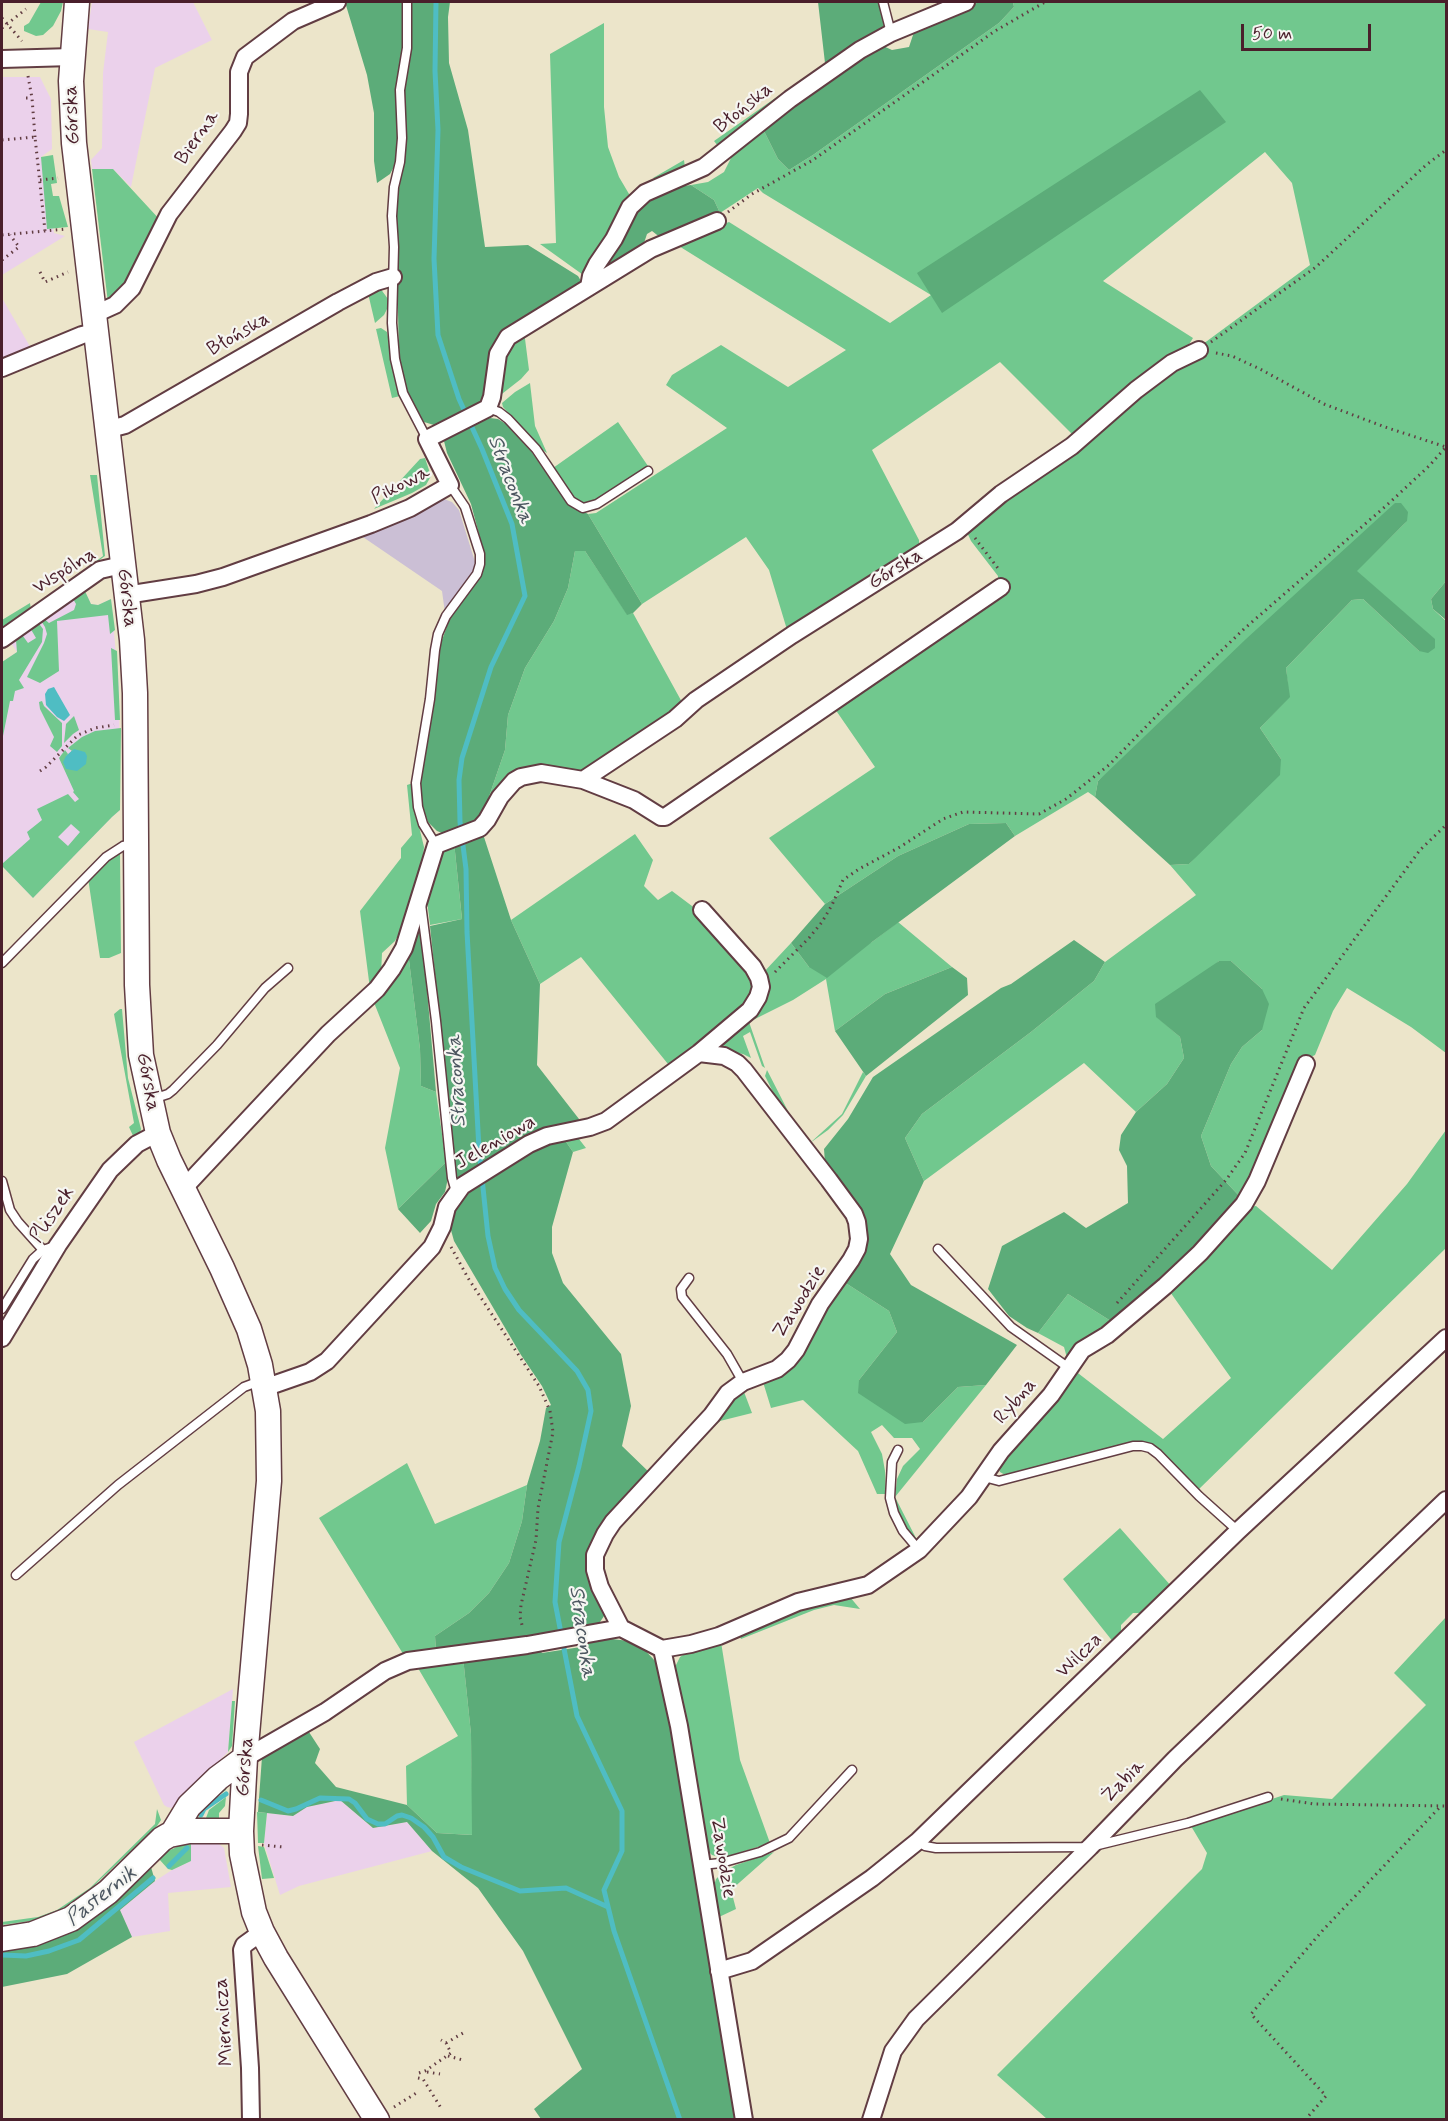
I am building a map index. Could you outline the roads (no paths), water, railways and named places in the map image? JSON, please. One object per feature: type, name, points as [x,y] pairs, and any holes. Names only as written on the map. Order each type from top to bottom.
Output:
[{"type":"street","name":"Górska","points":[[77,2],[72,57],[74,142],[126,595],[135,693],[141,1055],[159,1133],[183,1189],[241,1309],[255,1347],[264,1384],[270,1433],[269,1481],[245,1758],[248,1838],[245,1874],[254,1912],[282,1968],[384,2114]]},
{"type":"street","name":"Bierna","points":[[2,368],[82,335],[132,288],[169,214],[238,123],[239,72],[245,57],[293,21],[337,2]]},
{"type":"street","name":"Błońska","points":[[589,287],[597,264],[614,239],[630,207],[637,200],[656,187],[704,167],[790,99],[860,50],[891,33],[966,2]]},
{"type":"street","points":[[2,58],[72,57]]},
{"type":"street","points":[[434,435],[485,410],[492,398],[498,354],[508,338],[651,249],[717,221]]},
{"type":"street","name":"Błońska","points":[[106,430],[125,425],[338,302],[376,282],[393,277]]},
{"type":"street","name":"Górska","points":[[583,780],[675,719],[696,700],[792,635],[908,563],[967,523],[1001,494],[1072,446],[1136,390],[1172,363],[1199,350]]},
{"type":"street","name":"Pikowa","points":[[126,595],[196,584],[223,577],[371,524],[410,507],[450,485],[434,435]]},
{"type":"street","name":"Wspólna","points":[[2,639],[100,570],[122,565]]},
{"type":"street","points":[[183,1189],[328,1034],[377,989],[404,948],[420,895],[442,843],[473,831],[487,820],[507,787],[521,777],[542,773],[583,780],[633,800],[661,817],[670,815],[699,792],[826,709],[1001,587]]},
{"type":"street","name":"Jeleniowa","points":[[264,1384],[310,1372],[327,1361],[432,1247],[442,1227],[447,1206],[459,1189],[515,1153],[547,1136],[606,1121],[744,1017],[755,1003],[760,987],[759,978],[753,967],[702,909]]},
{"type":"street","name":"Zawodzie","points":[[621,1628],[597,1578],[595,1555],[599,1544],[613,1522],[683,1448],[729,1393],[743,1382],[777,1369],[796,1350],[820,1304],[857,1249],[859,1230],[854,1214],[744,1070],[724,1056],[699,1053]]},
{"type":"street","name":"Rybna","points":[[662,1649],[719,1636],[798,1602],[868,1585],[919,1550],[951,1518],[984,1477],[1001,1451],[1051,1395],[1082,1350],[1107,1335],[1165,1286],[1200,1253],[1244,1204],[1257,1181],[1306,1064]]},
{"type":"street","name":"Pliszek","points":[[2,1338],[50,1247],[114,1165],[136,1144],[159,1133]]},
{"type":"street","name":"Wilcza","points":[[719,1971],[752,1961],[872,1878],[918,1841],[1238,1531],[1446,1338]]},
{"type":"street","name":"Żabia","points":[[870,2120],[893,2051],[905,2032],[952,1982],[1175,1760],[1446,1500]]},
{"type":"street","points":[[172,1834],[189,1806],[218,1778],[245,1758],[325,1712],[398,1664],[421,1658],[527,1645],[621,1628],[662,1649]]},
{"type":"street","name":"Zawodzie","points":[[662,1649],[679,1726],[744,2120]]},
{"type":"street","points":[[2,1939],[33,1934],[71,1920],[108,1892],[162,1839],[172,1834],[189,1831],[248,1838]]},
{"type":"street","name":"Miernicza","points":[[251,2120],[242,1950],[244,1945],[262,1932]]},
{"type":"lane","points":[[407,2],[407,48],[400,90],[402,138],[392,216],[392,323],[397,368],[404,393],[434,435]]},
{"type":"lane","points":[[884,2],[891,33]]},
{"type":"lane","points":[[485,410],[499,412],[508,419],[536,449],[571,501],[584,508],[597,504],[648,471]]},
{"type":"lane","points":[[442,843],[423,824],[418,807],[416,783],[438,634],[447,616],[477,574],[480,564],[480,554],[465,507],[450,485]]},
{"type":"lane","points":[[2,963],[106,857],[123,846],[137,843]]},
{"type":"lane","points":[[420,895],[447,1114],[452,1178],[459,1189]]},
{"type":"lane","points":[[150,1100],[173,1090],[217,1046],[265,988],[288,968]]},
{"type":"lane","points":[[2,1181],[10,1210],[50,1247],[33,1258],[2,1309]]},
{"type":"lane","points":[[938,1250],[1011,1326],[1069,1368]]},
{"type":"lane","points":[[690,1278],[681,1289],[682,1297],[727,1354],[743,1382]]},
{"type":"lane","points":[[16,1575],[118,1485],[244,1387],[264,1384]]},
{"type":"lane","points":[[984,1477],[999,1481],[1132,1446],[1142,1446],[1158,1454],[1199,1496],[1238,1531]]},
{"type":"lane","points":[[898,1450],[892,1462],[890,1498],[903,1532],[919,1550]]},
{"type":"lane","points":[[701,1865],[722,1863],[760,1852],[789,1838],[852,1770]]},
{"type":"lane","points":[[918,1841],[925,1846],[936,1848],[1090,1847],[1188,1823],[1268,1797]]},
{"type":"water","points":[[54,687],[70,715],[64,721],[46,705],[45,694],[48,689]]},
{"type":"water","points":[[74,749],[85,752],[87,756],[86,764],[77,771],[66,769],[63,762]]},
{"type":"waterway","name":"Straconka","points":[[436,2],[435,71],[438,130],[434,259],[438,335],[459,399],[512,524],[525,596],[491,667],[462,758],[459,780],[460,822],[466,869],[467,932],[479,1149],[488,1236],[495,1268],[505,1289],[519,1310],[577,1371],[588,1390],[591,1411],[559,1542],[555,1602],[577,1716],[622,1811],[622,1851],[604,1890],[614,1931],[680,2120]]},
{"type":"waterway","name":"Pasternik","points":[[201,1815],[204,1809],[226,1794]]},
{"type":"waterway","name":"Pasternik","points":[[261,1800],[288,1811],[320,1798],[349,1799],[367,1819],[378,1824],[385,1824],[402,1815],[424,1827],[433,1837],[444,1857],[461,1867],[520,1891],[566,1888],[608,1907]]},
{"type":"waterway","name":"Pasternik","points":[[169,1866],[187,1848]]},
{"type":"waterway","name":"Pasternik","points":[[2,1955],[26,1956],[49,1951],[79,1940],[153,1878]]}]
